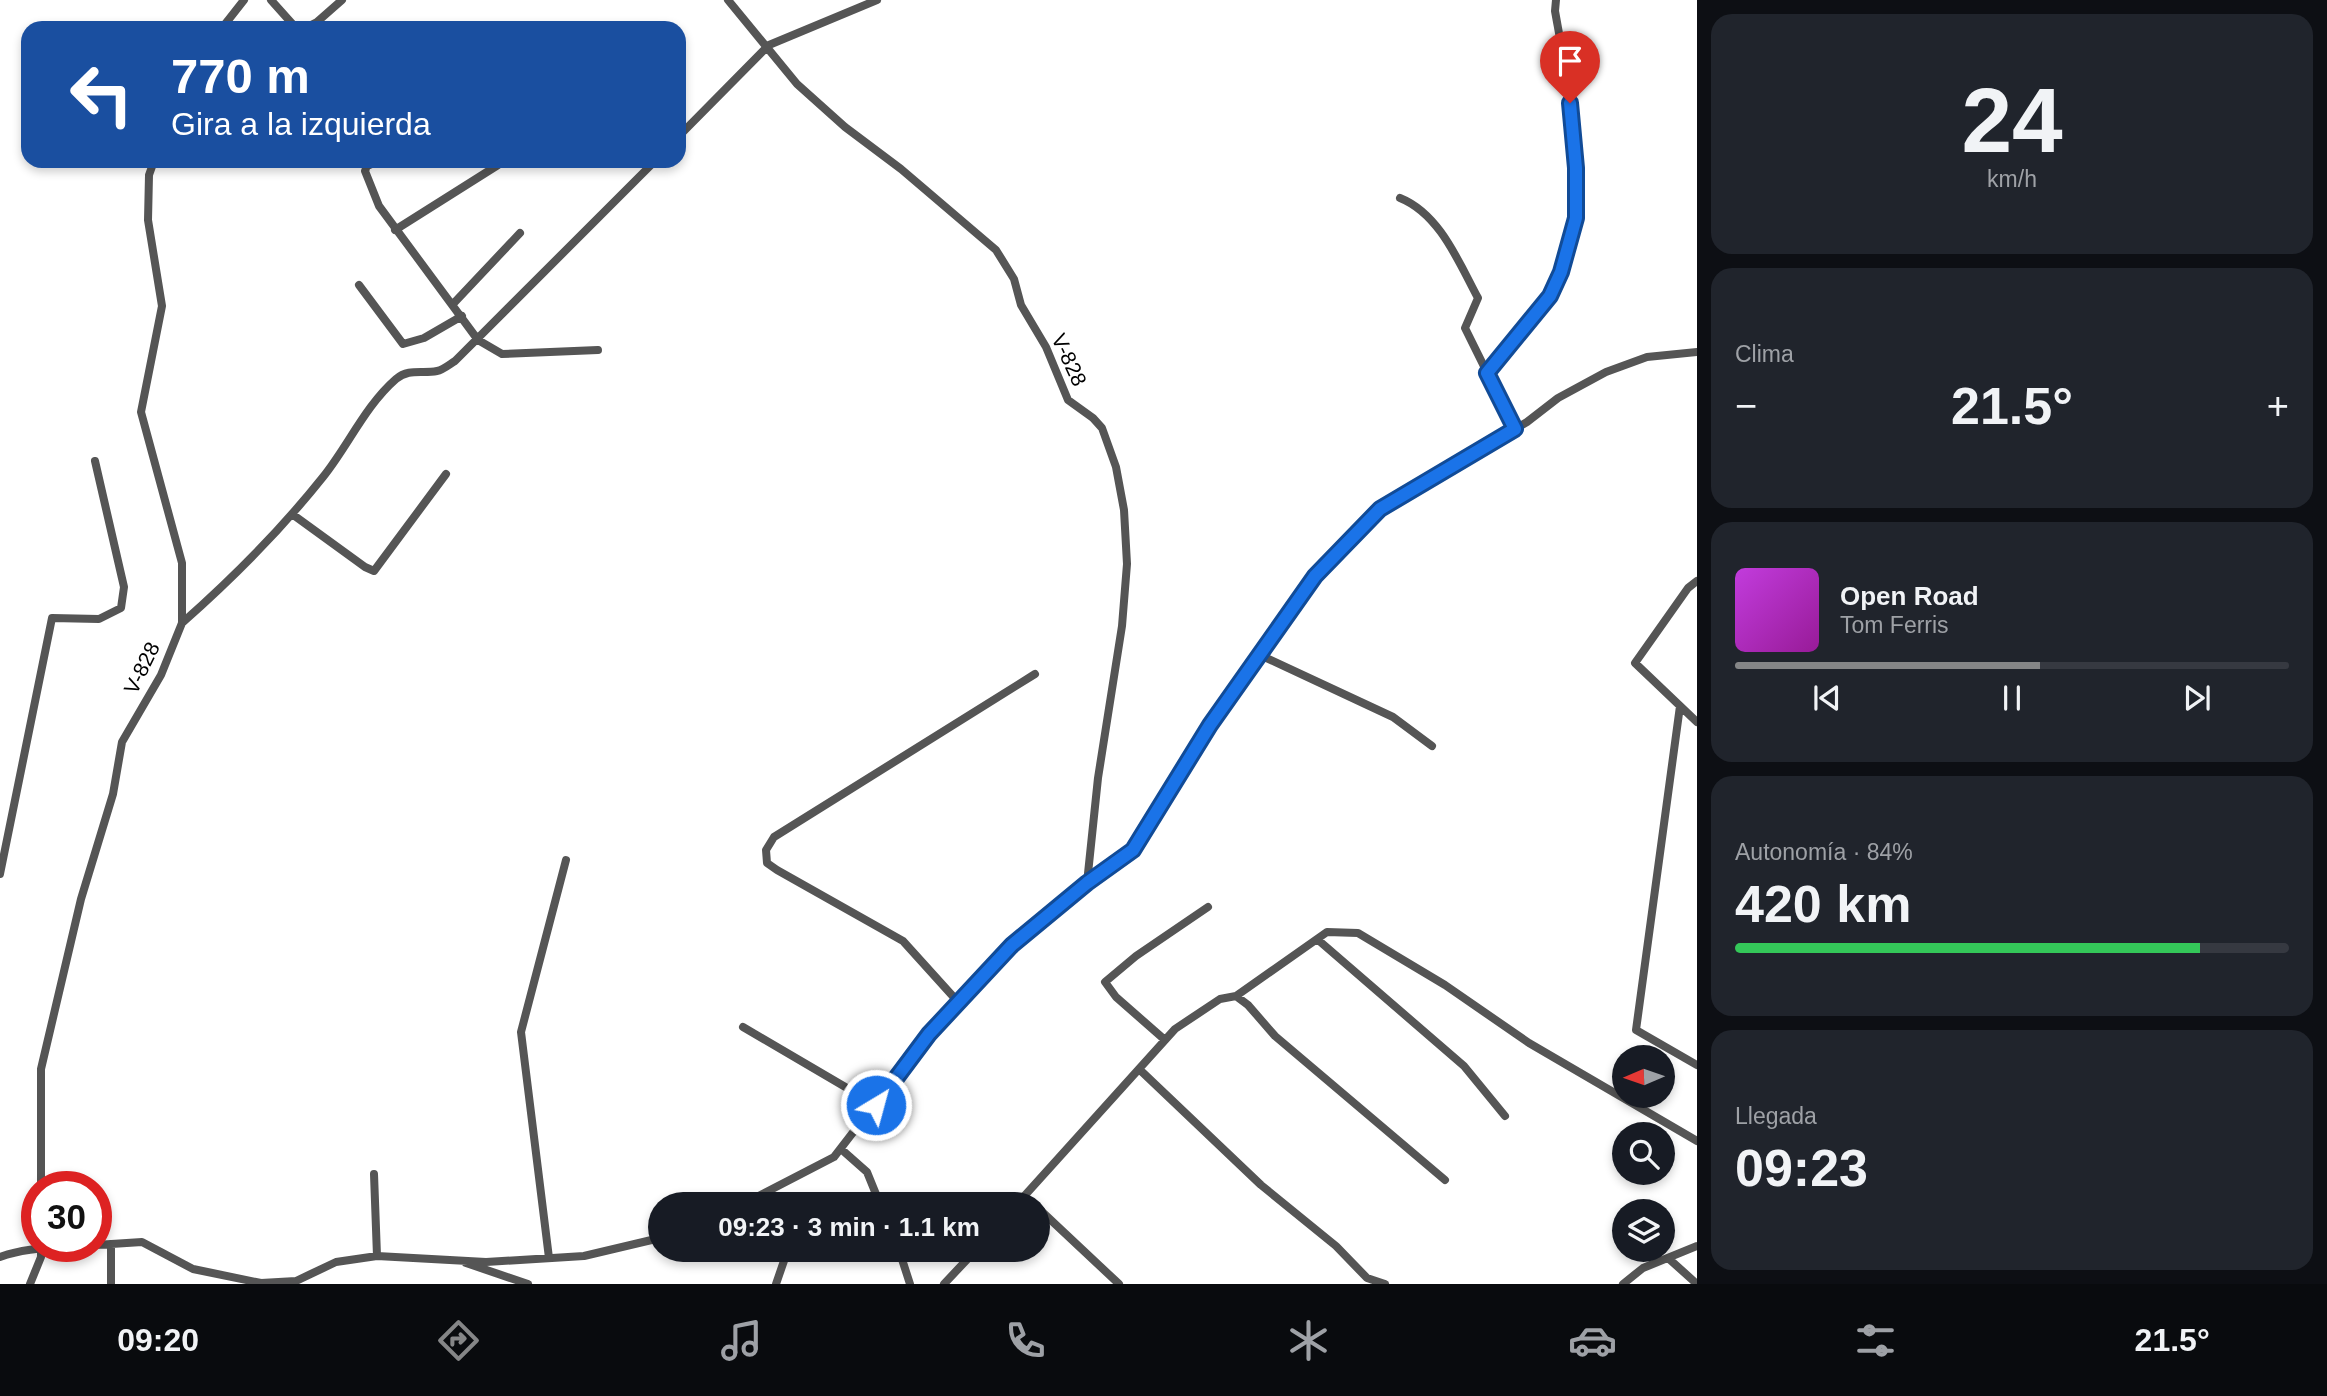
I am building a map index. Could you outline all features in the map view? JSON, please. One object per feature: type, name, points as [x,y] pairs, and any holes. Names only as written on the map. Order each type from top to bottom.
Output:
[{"type":"street","points":[[228,21],[244,0]]},
{"type":"street","points":[[271,0],[290,21]]},
{"type":"street","points":[[318,21],[342,0]]},
{"type":"street","name":"V-828","points":[[728,0],[797,85],[996,250],[1014,279],[1021,305],[1046,347],[1068,400],[1102,428],[1116,467],[1124,510],[1127,564],[1120,639],[1098,778],[1087,883]]},
{"type":"street","points":[[686,129],[766,48],[877,0]]},
{"type":"street","points":[[1487,373],[1550,296],[1561,272],[1576,218],[1576,168],[1570,103],[1555,11],[1556,0]]},
{"type":"street","name":"V-828","points":[[41,1171],[41,1069],[81,899],[113,794],[122,743],[162,675],[182,623],[182,563],[141,412],[162,306],[148,220],[151,168]]},
{"type":"street","points":[[366,168],[366,177],[379,206],[478,340],[502,355],[598,350]]},
{"type":"street","points":[[395,230],[493,168]]},
{"type":"street","points":[[182,623],[234,576],[292,514],[325,475],[381,395],[398,377],[414,371],[438,371],[455,361],[648,168]]},
{"type":"street","points":[[1400,198],[1414,204],[1442,233],[1478,298],[1465,328],[1515,429]]},
{"type":"street","points":[[453,304],[520,233]]},
{"type":"street","points":[[359,285],[403,344],[424,338],[462,316]]},
{"type":"street","points":[[766,1192],[834,1157],[929,1034],[1012,945],[1087,883],[1133,850],[1210,725],[1315,576],[1380,509],[1515,429],[1558,398],[1606,372],[1647,357],[1697,352]]},
{"type":"street","points":[[0,874],[52,618],[99,619],[121,608],[124,587],[95,461]]},
{"type":"street","points":[[292,514],[374,571],[379,568],[446,474]]},
{"type":"street","points":[[1697,580],[1688,588],[1634,663],[1697,722]]},
{"type":"street","points":[[1260,654],[1393,717],[1432,746]]},
{"type":"street","points":[[958,1003],[903,942],[777,870],[767,863],[766,850],[774,837],[1035,674]]},
{"type":"street","points":[[1680,706],[1636,1030],[1697,1065]]},
{"type":"street","points":[[549,1258],[521,1032],[566,860]]},
{"type":"street","points":[[1165,1040],[1116,997],[1105,982],[1136,956],[1208,907]]},
{"type":"street","points":[[1028,1192],[1175,1029],[1220,999],[1236,996],[1327,932],[1358,933],[1445,985],[1529,1043],[1697,1141]]},
{"type":"street","points":[[1317,939],[1464,1066],[1505,1116]]},
{"type":"street","points":[[1236,996],[1248,1005],[1275,1036],[1445,1180]]},
{"type":"street","points":[[743,1027],[876,1105]]},
{"type":"street","points":[[1139,1069],[1261,1185],[1336,1246],[1367,1278],[1385,1284]]},
{"type":"street","points":[[841,1149],[867,1172],[875,1192]]},
{"type":"street","points":[[374,1174],[377,1256]]},
{"type":"street","points":[[1050,1219],[1119,1284]]},
{"type":"street","points":[[112,1244],[142,1242],[193,1269],[261,1283],[296,1281],[336,1262],[377,1256],[486,1262],[584,1256],[648,1241]]},
{"type":"street","points":[[1675,1255],[1697,1247]]},
{"type":"street","points":[[0,1257],[21,1251]]},
{"type":"street","points":[[457,1260],[527,1284]]},
{"type":"street","points":[[30,1284],[39,1262]]},
{"type":"street","points":[[111,1262],[111,1284]]},
{"type":"street","points":[[776,1284],[784,1262]]},
{"type":"street","points":[[903,1262],[910,1284]]},
{"type":"street","points":[[944,1284],[965,1262]]},
{"type":"street","points":[[1623,1284],[1643,1268],[1658,1262]]},
{"type":"street","points":[[1672,1262],[1697,1284]]},
{"type":"route","points":[[876,1105],[929,1034],[1012,945],[1087,883],[1133,850],[1210,725],[1315,576],[1380,509],[1515,429],[1487,373],[1550,296],[1561,272],[1576,218],[1576,168],[1570,103]]}]
